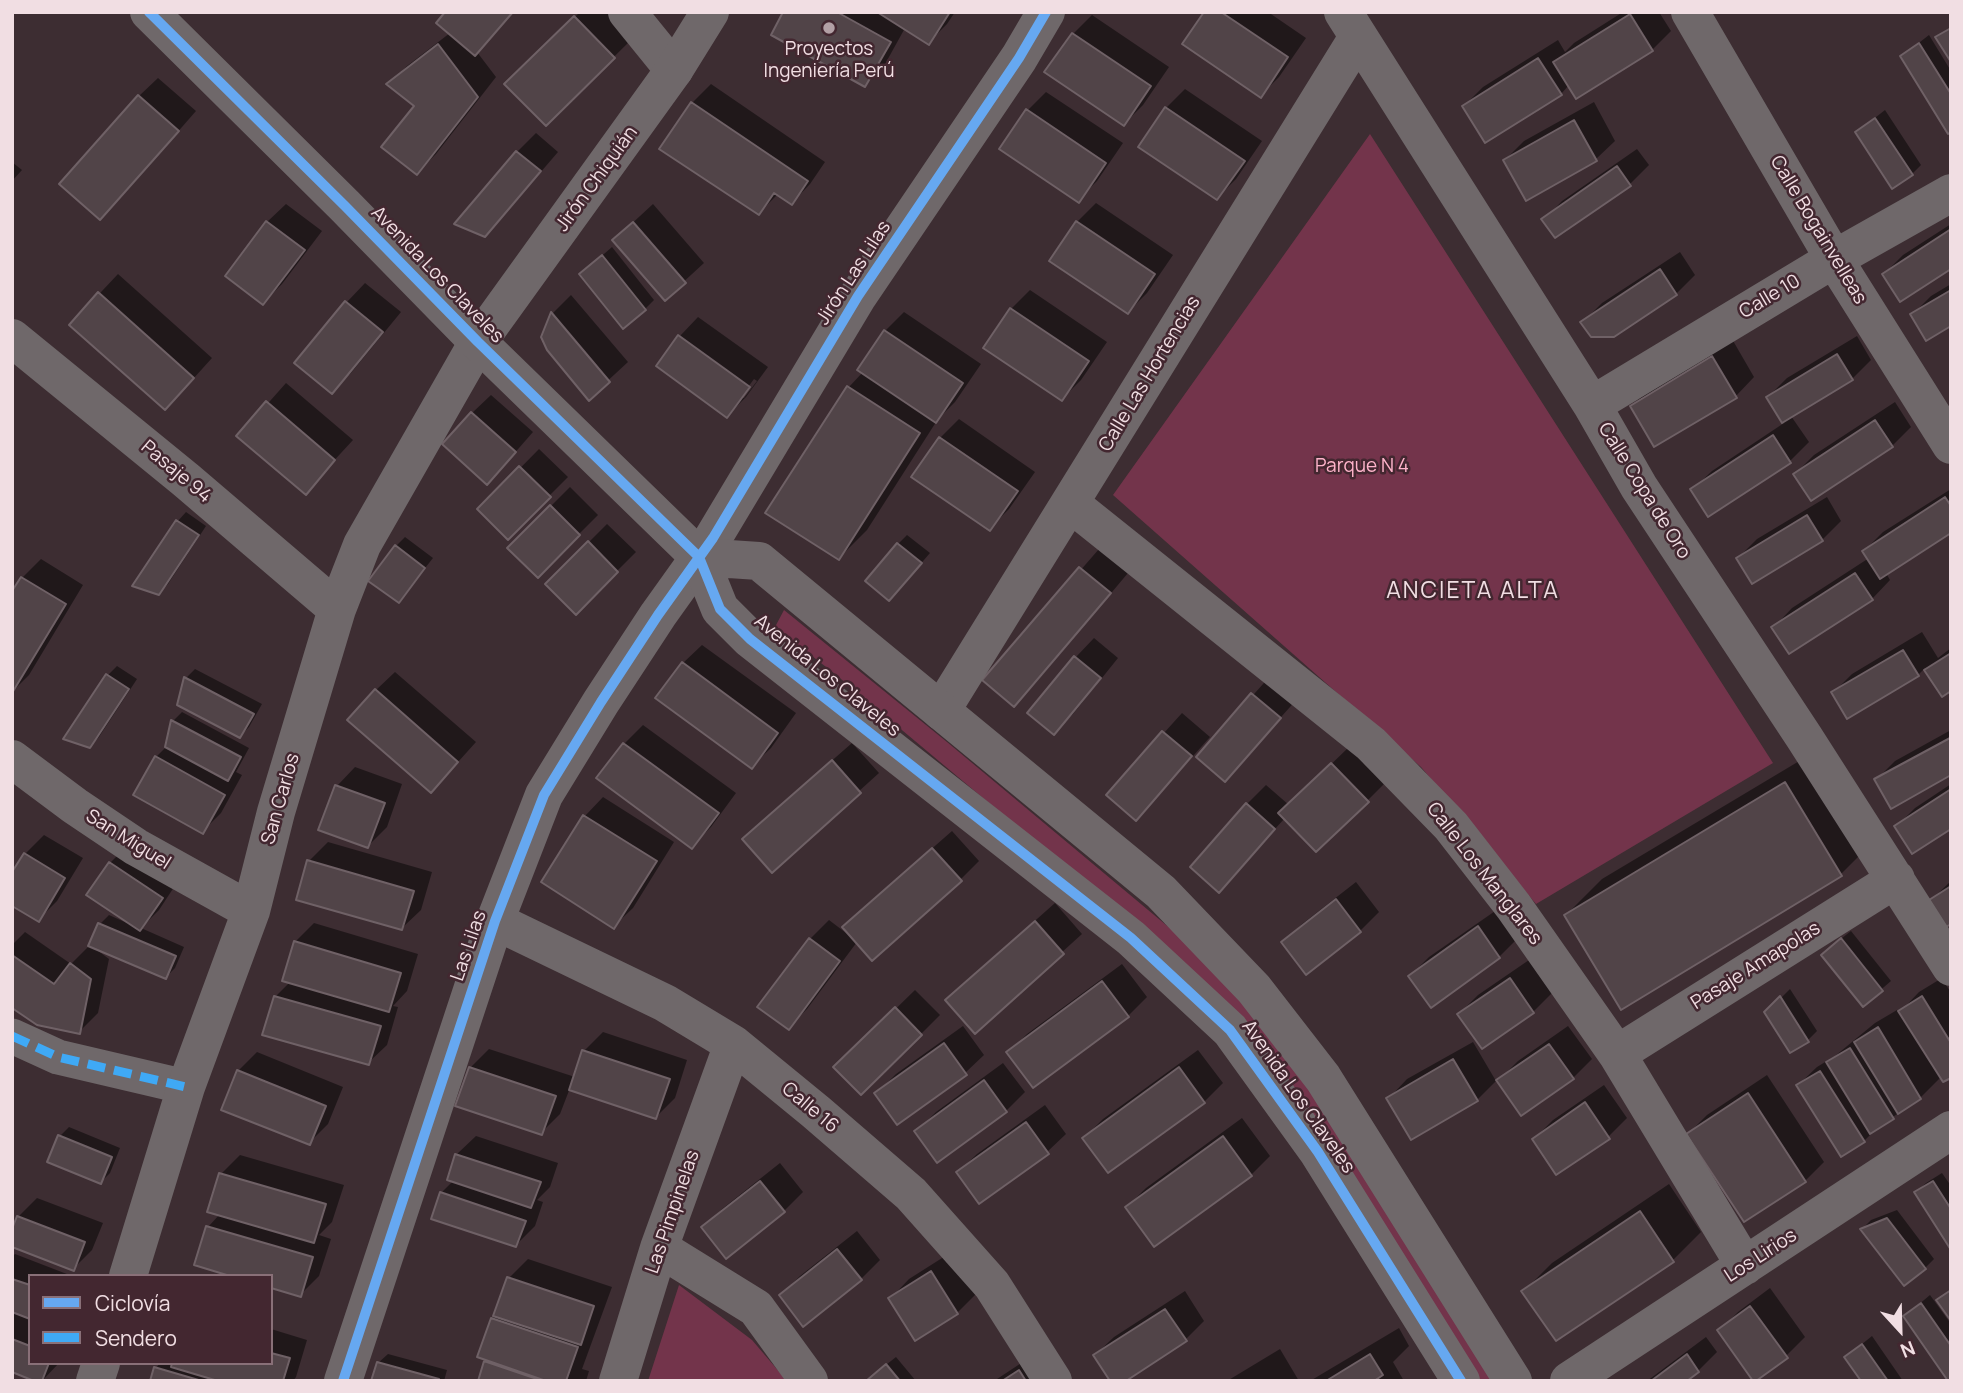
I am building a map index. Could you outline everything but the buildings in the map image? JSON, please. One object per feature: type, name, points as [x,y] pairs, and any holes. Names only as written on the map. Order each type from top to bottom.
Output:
[{"type":"street","name":"Avenida Los Claveles","points":[[149,12],[478,342],[699,557],[720,609],[750,639],[1131,938],[1230,1030],[1318,1152],[1461,1381]]},
{"type":"street","points":[[627,12],[674,71]]},
{"type":"street","name":"Jirón Chiquián","points":[[478,342],[674,71],[710,12]]},
{"type":"street","name":"Jirón Las Lilas","points":[[699,557],[739,496],[858,296],[1019,58],[1046,12]]},
{"type":"street","name":"Calle Bogainvelleas","points":[[1690,12],[1834,259],[1951,445]]},
{"type":"street","name":"Calle Copa de Oro","points":[[1351,25],[1592,405],[1639,487],[1951,967]]},
{"type":"street","name":"Calle Las Hortencias","points":[[941,711],[1071,504],[1351,25]]},
{"type":"street","name":"Calle 10","points":[[1592,405],[1834,259],[1951,193]]},
{"type":"street","name":"Pasaje 94","points":[[12,338],[186,480],[337,610]]},
{"type":"street","name":"San Carlos","points":[[129,1274],[186,1087],[251,911],[276,812],[337,610],[362,545],[478,342]]},
{"type":"street","name":"Calle Los Manglares","points":[[1071,504],[1371,744],[1451,826],[1514,907],[1617,1054],[1745,1266]]},
{"type":"street","name":"Avenida Los Claveles","points":[[699,557],[759,561],[1160,892],[1254,989],[1324,1078],[1513,1381]]},
{"type":"street","name":"Las Lilas","points":[[343,1381],[495,921],[544,795],[601,702],[699,557]]},
{"type":"street","name":"San Miguel","points":[[12,759],[136,847],[251,911]]},
{"type":"street","name":"Pasaje Amapolas","points":[[1617,1054],[1896,879]]},
{"type":"street","name":"Calle 16","points":[[495,921],[665,1003],[733,1045],[911,1194],[992,1285],[1054,1381]]},
{"type":"street","points":[[12,1036],[58,1057],[186,1087]]},
{"type":"street","name":"Las Pimpinelas","points":[[618,1381],[659,1248],[733,1045]]},
{"type":"street","name":"Los Lirios","points":[[1569,1381],[1951,1130]]},
{"type":"street","points":[[659,1248],[756,1308],[809,1381]]},
{"type":"green space","name":"Parque N 4","points":[[1370,134],[1773,763],[1536,904],[1421,767],[1113,495]]},
{"type":"green space","points":[[784,610],[1190,945],[1309,1078],[1501,1381],[1475,1381],[1339,1162],[1075,875],[775,627]]},
{"type":"green space","points":[[679,1285],[752,1340],[787,1381],[648,1381]]},
{"type":"marked path","points":[[12,1036],[58,1057],[186,1087]]},
{"type":"cycle path","points":[[149,12],[478,342],[699,557],[720,609],[750,639],[1131,938],[1230,1030],[1318,1152],[1461,1381]]},
{"type":"cycle path","points":[[343,1381],[495,921],[544,795],[658,615],[713,538],[858,296],[1019,58],[1046,12]]},
{"type":"place","name":"Proyectos Ingeniería Perú","points":[[829,28]]},
{"type":"district","name":"ANCIETA ALTA","points":[[1473,592]]}]
